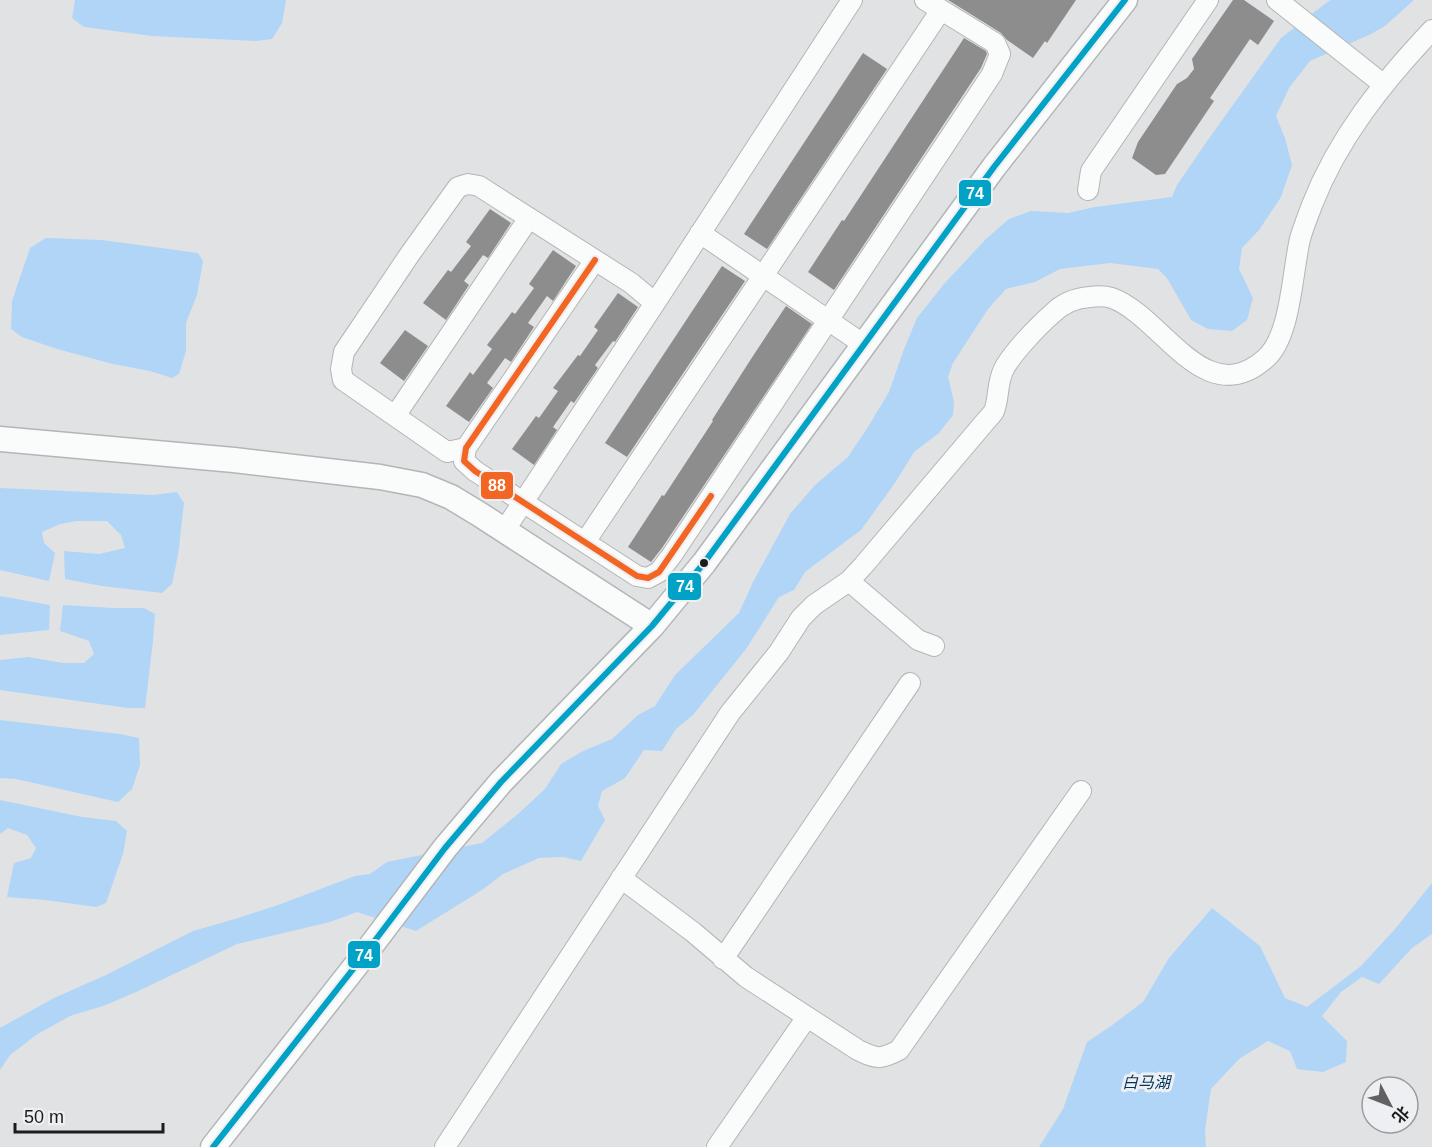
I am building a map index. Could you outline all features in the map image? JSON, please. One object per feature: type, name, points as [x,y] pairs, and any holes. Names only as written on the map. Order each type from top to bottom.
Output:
[{"type":"street","points":[[504,531],[852,0]]},
{"type":"street","points":[[213,1147],[445,848],[501,782],[652,626],[716,547],[994,167],[1125,0]]},
{"type":"street","points":[[1088,190],[1091,171],[1208,0]]},
{"type":"street","points":[[585,542],[763,276],[933,5],[995,43],[1000,54],[992,74],[672,555],[659,572],[648,578],[637,576],[476,471],[464,461],[466,448],[595,260]]},
{"type":"street","points":[[1284,5],[1384,85]]},
{"type":"street","points":[[445,1147],[730,712],[779,652],[801,618],[814,605],[849,581],[864,566],[994,411],[999,380],[1004,368],[1020,347],[1054,311],[1066,303],[1080,298],[1098,296],[1110,297],[1124,304],[1196,365],[1215,373],[1237,374],[1251,370],[1267,358],[1277,344],[1285,324],[1301,238],[1329,166],[1358,117],[1408,55],[1432,30]]},
{"type":"street","points":[[466,448],[447,452],[343,380],[340,369],[344,352],[458,187],[468,184],[479,186],[631,283],[655,303]]},
{"type":"street","points":[[395,416],[529,218]]},
{"type":"street","points":[[700,233],[863,344]]},
{"type":"street","points":[[0,439],[234,460],[380,477],[422,485],[451,498],[652,626]]},
{"type":"street","points":[[849,581],[918,640],[934,646]]},
{"type":"street","points":[[723,959],[910,683]]},
{"type":"street","points":[[621,878],[693,932],[746,977],[858,1050],[874,1058],[887,1056],[899,1050],[1081,791]]},
{"type":"street","points":[[717,1147],[807,1017]]},
{"type":"water","points":[[75,0],[286,0],[282,23],[272,39],[256,41],[152,36],[84,27],[72,18]]},
{"type":"water","points":[[1331,0],[1414,0],[1385,26],[1310,61],[1289,88],[1276,116],[1292,165],[1281,197],[1259,230],[1242,248],[1239,269],[1253,298],[1247,320],[1232,331],[1208,329],[1191,320],[1167,278],[1158,269],[1110,263],[1060,269],[1035,282],[1006,289],[988,309],[953,363],[948,377],[954,402],[953,415],[939,433],[914,452],[861,530],[805,572],[794,590],[779,597],[746,649],[693,715],[676,729],[662,751],[644,750],[625,778],[602,791],[598,806],[605,820],[581,861],[563,857],[539,858],[503,874],[482,890],[416,931],[357,912],[330,922],[237,944],[106,1005],[70,1016],[36,1035],[10,1055],[0,1070],[0,1028],[54,998],[106,975],[193,931],[278,905],[355,876],[370,874],[387,862],[482,843],[545,789],[561,764],[583,751],[612,739],[638,715],[655,706],[675,675],[739,613],[790,514],[815,485],[848,457],[868,427],[889,392],[917,318],[944,284],[986,239],[1009,219],[1031,211],[1068,213],[1095,207],[1172,197],[1177,185],[1205,144],[1281,38]]},
{"type":"water","points":[[46,238],[102,240],[198,253],[203,261],[197,295],[186,323],[186,351],[179,374],[172,378],[57,349],[22,337],[11,329],[12,301],[30,248]]},
{"type":"water","points":[[0,488],[153,495],[177,492],[184,503],[172,584],[162,593],[65,579],[64,551],[99,554],[125,548],[121,535],[107,521],[77,521],[60,524],[42,532],[44,543],[55,553],[49,581],[0,570]]},
{"type":"water","points":[[0,596],[50,605],[49,630],[0,635]]},
{"type":"water","points":[[63,605],[144,608],[155,614],[145,708],[128,708],[0,690],[0,660],[28,657],[63,663],[84,663],[94,654],[89,641],[60,631]]},
{"type":"water","points":[[0,720],[139,738],[140,765],[132,789],[118,802],[16,779],[0,778]]},
{"type":"water","points":[[0,800],[82,817],[116,821],[127,831],[123,854],[106,903],[96,907],[7,897],[14,863],[31,858],[36,848],[27,835],[8,828],[0,834]]},
{"type":"water","name":"白马湖","points":[[1432,883],[1432,934],[1412,948],[1379,984],[1362,977],[1341,992],[1322,1016],[1347,1041],[1346,1062],[1323,1072],[1297,1069],[1290,1051],[1268,1041],[1239,1059],[1211,1089],[1205,1130],[1206,1147],[1039,1147],[1063,1109],[1087,1042],[1143,1002],[1169,958],[1212,908],[1260,946],[1285,998],[1307,1007],[1361,966]]},
{"type":"building","points":[[948,0],[1076,0],[1047,43],[1045,41],[1033,58],[1007,40],[1001,33]]},
{"type":"building","points":[[1233,0],[1244,0],[1274,21],[1258,45],[1250,39],[1210,98],[1214,101],[1165,174],[1156,175],[1132,158],[1138,142],[1177,84],[1187,78],[1194,69],[1192,59]]},
{"type":"building","points":[[964,38],[986,51],[987,54],[981,68],[834,290],[808,272]]},
{"type":"building","points":[[863,53],[887,69],[767,249],[744,234]]},
{"type":"building","points":[[490,209],[511,223],[488,258],[483,255],[464,281],[469,285],[446,320],[423,303],[448,270],[451,272],[471,246],[466,242]]},
{"type":"building","points":[[553,250],[576,266],[553,301],[547,296],[528,323],[534,327],[511,362],[505,358],[487,383],[493,388],[469,422],[446,406],[470,372],[473,375],[492,349],[487,345],[512,312],[515,314],[534,288],[529,284]]},
{"type":"building","points":[[722,266],[745,281],[627,457],[605,443]]},
{"type":"building","points":[[618,293],[638,307],[615,342],[613,341],[595,365],[598,368],[574,403],[571,401],[553,427],[557,430],[534,465],[512,449],[536,416],[539,418],[558,391],[553,388],[598,330],[594,327]]},
{"type":"building","points":[[786,306],[812,324],[651,562],[628,547],[662,495],[664,496]]},
{"type":"building","points":[[405,330],[428,346],[404,381],[380,363]]},
{"type":"transit line","name":"74","points":[[213,1147],[445,848],[501,782],[652,626],[704,563],[994,167],[1125,0]]},
{"type":"transit line","name":"88","points":[[595,260],[466,448],[464,461],[475,471],[637,576],[648,578],[659,572],[711,496]]}]
